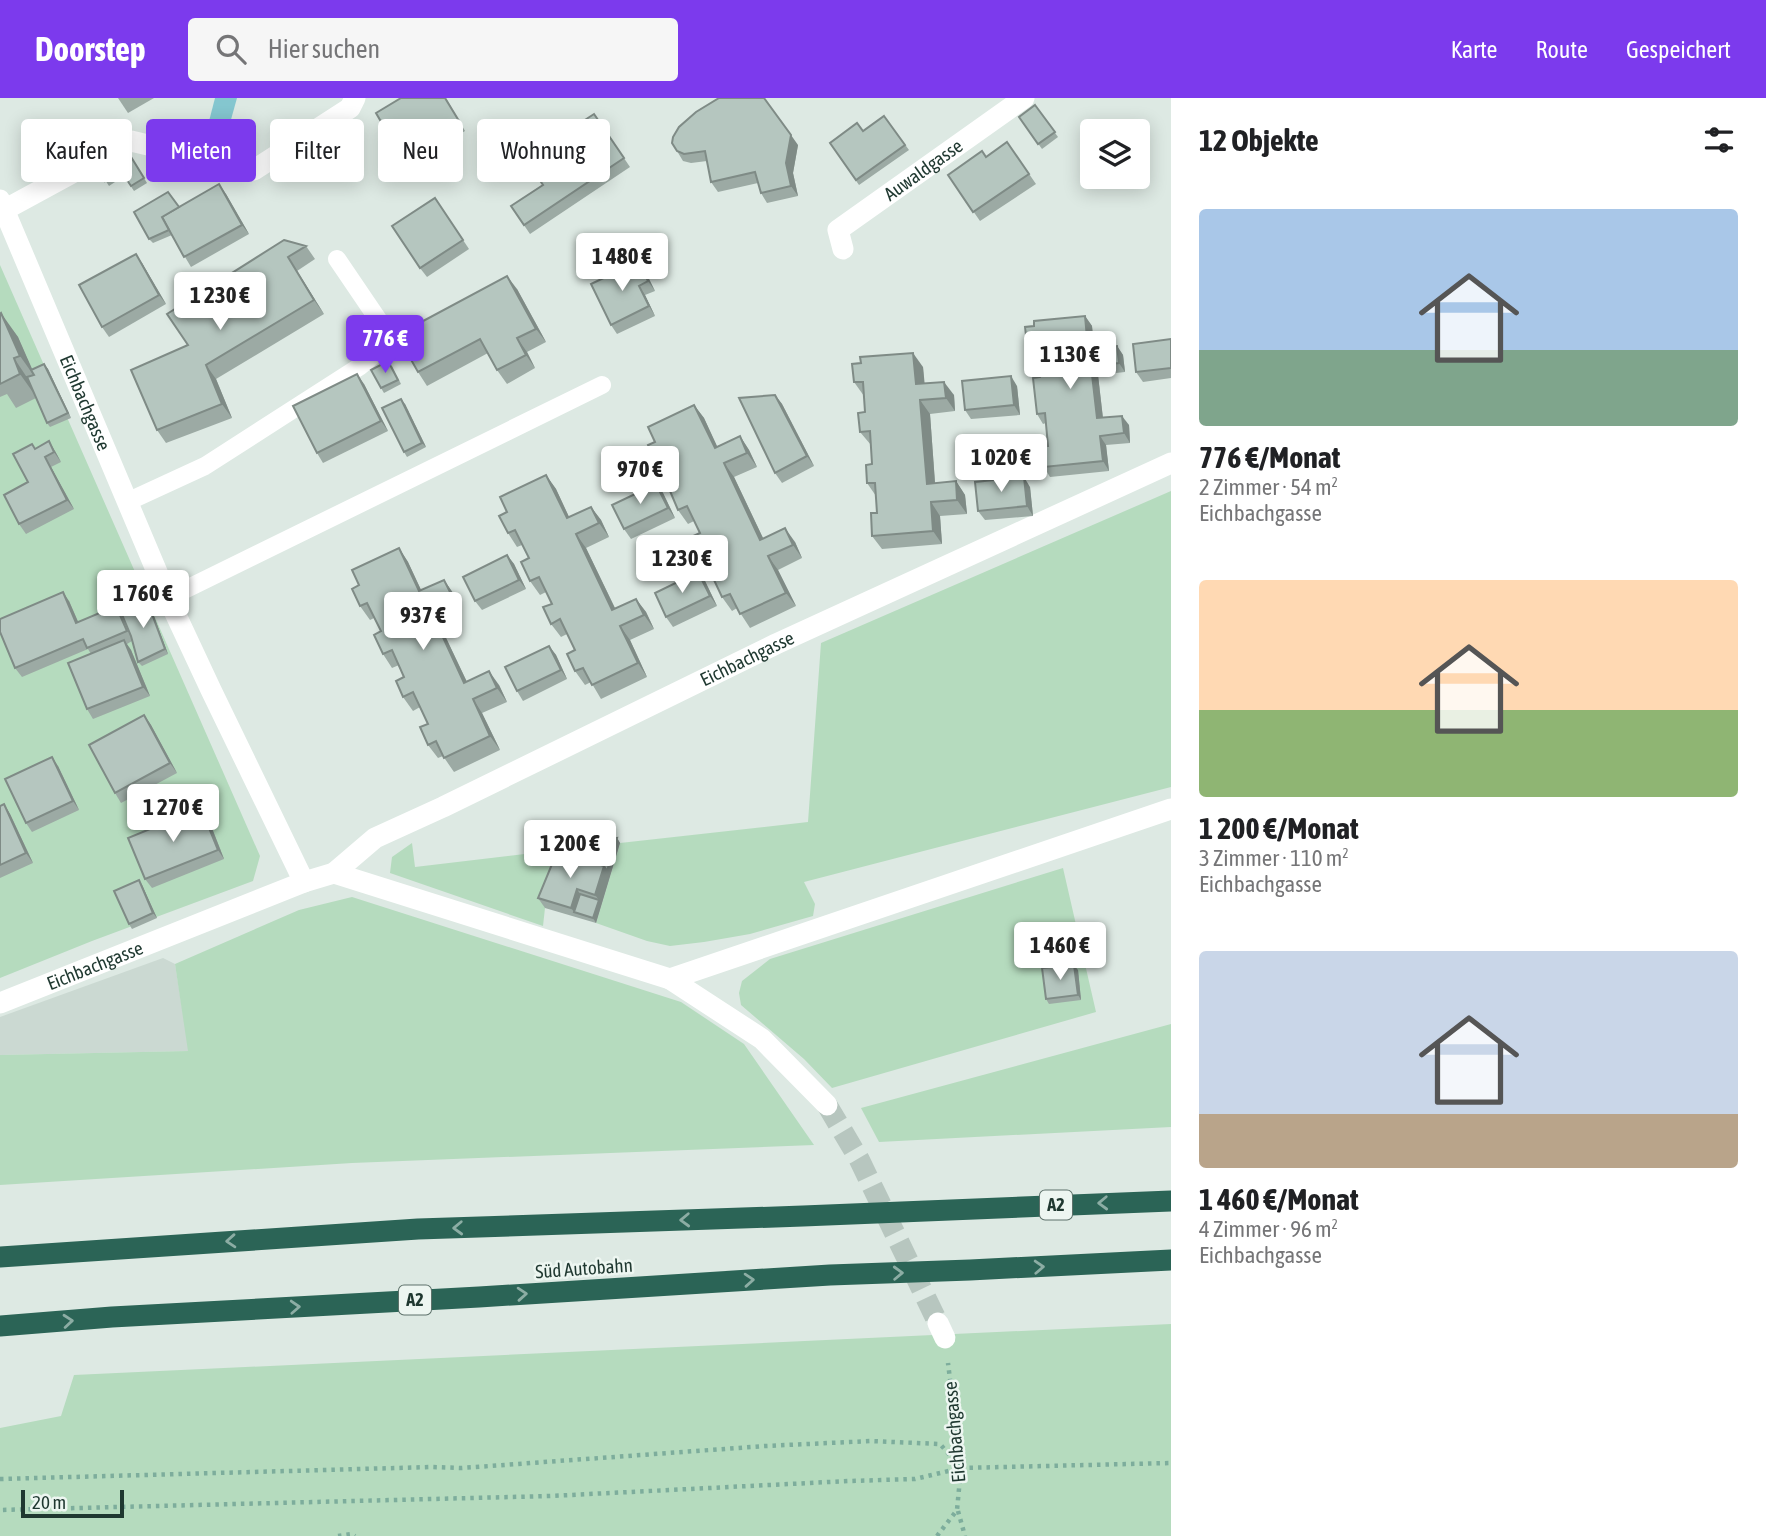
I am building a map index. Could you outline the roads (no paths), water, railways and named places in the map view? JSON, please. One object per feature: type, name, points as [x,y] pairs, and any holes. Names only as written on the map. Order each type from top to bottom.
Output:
[{"type":"highway","name":"A2","points":[[0,1257],[418,1229],[1171,1200]]},
{"type":"highway","name":"Süd Autobahn","points":[[0,1326],[112,1317],[830,1275],[1171,1260]]},
{"type":"street","name":"Eichbachgasse","points":[[304,882],[168,598],[2,205],[131,141],[254,170],[350,108],[355,98]]},
{"type":"street","name":"Auwaldgasse","points":[[843,249],[838,230],[1024,98]]},
{"type":"street","name":"Eichbachgasse","points":[[0,1003],[304,882],[334,873],[375,838],[776,644],[1171,463]]},
{"type":"street","points":[[670,979],[1171,809]]},
{"type":"street","points":[[334,873],[670,979],[762,1039],[827,1105]]},
{"type":"lane","points":[[127,502],[205,466],[359,367],[392,340],[337,259]]},
{"type":"lane","points":[[168,598],[602,386]]},
{"type":"water","points":[[215,98],[237,98],[231,119],[210,119]]},
{"type":"tunnel","points":[[827,1105],[859,1159],[938,1323]]}]
